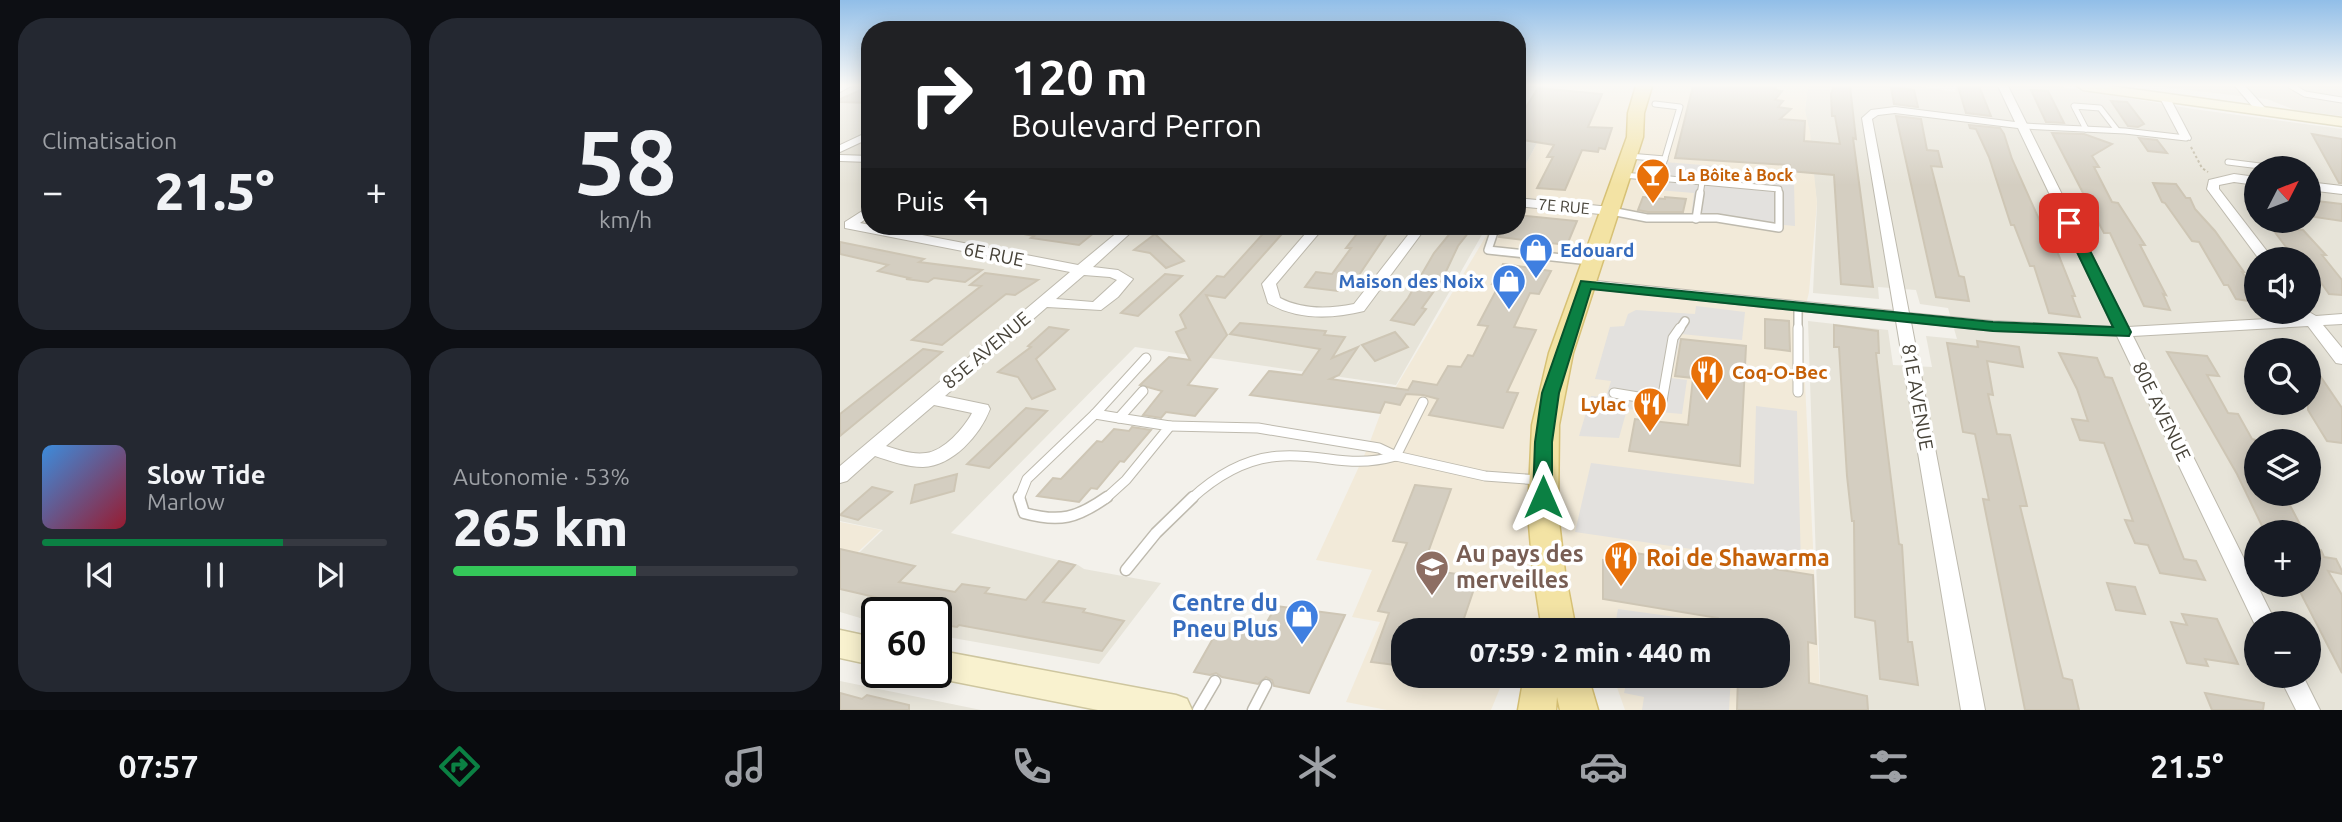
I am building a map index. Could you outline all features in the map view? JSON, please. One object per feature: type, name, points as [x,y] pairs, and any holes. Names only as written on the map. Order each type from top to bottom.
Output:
[{"type":"main road","points":[[1554,618],[1546,551],[1542,480],[1550,393],[1643,119]]},
{"type":"main road","points":[[1537,710],[1540,688]]},
{"type":"main road","points":[[1573,688],[1579,710]]},
{"type":"street","name":"81E AVENUE","points":[[1867,119],[1973,710]]},
{"type":"street","name":"81E AVENUE","points":[[1969,119],[2024,126]]},
{"type":"street","name":"80E AVENUE","points":[[2020,119],[2259,611]]},
{"type":"street","points":[[2176,119],[2186,138]]},
{"type":"street","points":[[2321,119],[2342,122]]},
{"type":"street","points":[[840,149],[861,138]]},
{"type":"street","points":[[840,158],[861,159]]},
{"type":"street","points":[[2244,180],[2221,179],[2213,183],[2213,189],[2244,230]]},
{"type":"street","points":[[2321,188],[2342,190]]},
{"type":"street","name":"7E RUE","points":[[1526,203],[1611,211]]},
{"type":"street","name":"6E RUE","points":[[861,217],[850,225],[861,227]]},
{"type":"street","points":[[2246,233],[2257,247]]},
{"type":"street","name":"6E RUE","points":[[901,235],[1080,270]]},
{"type":"street","name":"85E AVENUE","points":[[840,476],[1121,235]]},
{"type":"street","points":[[1311,235],[1269,284],[1273,300],[1283,306],[1338,312],[1359,308],[1414,235]]},
{"type":"street","name":"85E AVENUE","points":[[1043,302],[1096,307],[1113,295],[1126,279],[1113,273],[1080,270]]},
{"type":"street","points":[[1586,284],[1993,326],[2124,332],[2244,322]]},
{"type":"street","points":[[2321,317],[2342,319]]},
{"type":"street","points":[[2314,324],[2342,359]]},
{"type":"street","name":"85E AVENUE","points":[[871,449],[927,461],[948,450],[979,421],[982,409],[929,398]]},
{"type":"street","points":[[840,644],[861,649]]},
{"type":"street","points":[[952,667],[1176,710]]},
{"type":"street","points":[[2297,688],[2308,710]]},
{"type":"lane","points":[[1659,178],[1676,119]]},
{"type":"lane","points":[[2081,119],[2086,129]]},
{"type":"lane","points":[[2109,119],[2117,130]]},
{"type":"lane","points":[[2024,126],[2117,130],[2186,138]]},
{"type":"lane","points":[[1629,156],[1665,159]]},
{"type":"lane","points":[[2228,162],[2244,164]]},
{"type":"lane","points":[[1611,211],[1632,217],[1710,218],[1779,228],[1779,189],[1622,175]]},
{"type":"lane","points":[[1696,219],[1702,182]]},
{"type":"lane","points":[[1493,235],[1488,250],[1593,261]]},
{"type":"lane","points":[[1798,306],[1798,392]]},
{"type":"lane","points":[[1614,393],[1662,401],[1673,338],[1685,321]]},
{"type":"lane","points":[[1146,358],[1095,414],[1027,479],[1018,498],[1024,513],[1059,521],[1087,513],[1113,491],[1170,426]]},
{"type":"lane","points":[[1119,418],[1143,391]]},
{"type":"lane","points":[[1126,570],[1158,528],[1213,482],[1244,464],[1282,456],[1370,463],[1396,456],[1423,402]]},
{"type":"lane","points":[[1095,414],[1170,426],[1258,428],[1379,448],[1396,456],[1487,478],[1542,480]]},
{"type":"lane","points":[[1198,710],[1215,681]]},
{"type":"lane","points":[[1253,710],[1266,685]]},
{"type":"path","points":[[2186,138],[2208,172]]},
{"type":"shaded area","points":[[840,119],[861,119],[861,235],[1482,235],[1396,385],[1135,347],[951,533],[1078,565],[1084,569],[1161,583],[1099,664],[952,638],[952,597],[861,597],[861,618],[840,612],[840,571],[883,530],[840,521]]},
{"type":"shaded area","points":[[1526,119],[1550,119],[1526,164]]},
{"type":"shaded area","points":[[1550,119],[1807,119],[1817,203],[1809,292],[1802,322],[1821,710],[1625,710],[1617,688],[1790,688],[1790,618],[1391,618],[1391,688],[1500,688],[1491,710],[1387,710],[1346,702],[1380,622],[1352,617],[1372,570],[1316,560],[1368,447],[1381,412],[1487,235],[1526,235],[1526,164]]},
{"type":"shaded area","points":[[1806,119],[2268,119],[2342,129],[2342,710],[1821,710],[1808,321],[1888,330],[1893,365],[1932,367],[1926,336],[1957,339],[1948,308],[1920,304],[1916,290],[1878,287],[1879,299],[1813,293],[1817,203]]},
{"type":"shaded area","points":[[1652,161],[1715,166],[1714,175],[1794,182],[1795,226],[1691,217],[1694,193],[1645,189]]},
{"type":"shaded area","points":[[1696,306],[1745,312],[1742,340],[1681,334],[1671,378],[1687,380],[1682,414],[1627,409],[1619,438],[1579,436],[1591,396],[1606,397],[1611,381],[1595,379],[1610,327],[1624,326],[1628,314],[1636,310],[1695,314]]},
{"type":"shaded area","points":[[1756,406],[1797,411],[1801,565],[1575,532],[1591,463],[1754,484]]},
{"type":"shaded area","points":[[840,522],[881,530],[840,569]]},
{"type":"shaded area","points":[[1618,609],[1683,618],[1616,618]]},
{"type":"shaded area","points":[[840,681],[861,685],[861,688],[874,688],[981,710],[840,710]]},
{"type":"shaded area","points":[[1625,688],[1730,688],[1729,710],[1642,710],[1644,697],[1624,693]]},
{"type":"building","points":[[1526,119],[1591,119],[1588,127],[1612,128],[1605,149],[1599,148],[1598,152],[1582,150],[1565,190],[1537,188],[1553,157],[1547,157],[1554,145],[1526,140]]},
{"type":"building","points":[[1685,119],[1805,121],[1804,141],[1840,144],[1836,119],[1854,119],[1856,139],[1853,138],[1873,287],[1841,284],[1834,175],[1790,171],[1790,165],[1675,158]]},
{"type":"building","points":[[1897,119],[1921,119],[1927,150],[1938,151],[1942,167],[1931,166],[1959,276],[1964,277],[1969,301],[1936,297]]},
{"type":"building","points":[[2045,119],[2062,119],[2064,123],[2046,122]]},
{"type":"building","points":[[2123,119],[2140,119],[2144,124],[2138,127],[2128,126]]},
{"type":"building","points":[[1969,125],[2000,128],[2004,134],[2012,159],[2051,246],[2055,246],[2075,296],[2072,296],[2080,317],[2049,313],[2034,266],[2030,266],[2014,225],[2011,225],[1989,157],[1976,129],[1970,128]]},
{"type":"building","points":[[2052,133],[2084,134],[2112,144],[2092,156],[2099,167],[2094,167],[2112,202],[2118,203],[2145,245],[2140,245],[2166,295],[2163,294],[2170,310],[2144,306],[2110,233],[2104,233]]},
{"type":"building","points":[[2312,134],[2342,139],[2342,183],[2339,183]]},
{"type":"building","points":[[2139,138],[2157,140],[2167,153],[2148,151]]},
{"type":"building","points":[[2153,183],[2176,184],[2186,198],[2190,198],[2195,209],[2215,231],[2244,272],[2244,300],[2236,299],[2228,285],[2224,285],[2199,242],[2192,241],[2162,202]]},
{"type":"building","points":[[1643,197],[1686,199],[1683,212],[1648,212],[1638,210]]},
{"type":"building","points":[[2321,202],[2342,204],[2342,221],[2321,218]]},
{"type":"building","points":[[1526,216],[1577,221],[1567,245],[1499,237],[1526,235]]},
{"type":"building","points":[[2276,233],[2306,233],[2319,247],[2286,247]]},
{"type":"building","points":[[1029,235],[1091,235],[1079,245],[1031,238],[1034,236]]},
{"type":"building","points":[[1156,235],[1184,261],[1166,268],[1150,253],[1134,250]]},
{"type":"building","points":[[1262,235],[1281,235],[1225,298],[1206,295],[1227,335],[1188,385],[1217,389],[1195,416],[1166,412],[1161,418],[1143,415],[1162,391],[1140,385],[1169,357],[1190,360],[1176,332],[1186,328],[1180,315],[1217,276],[1224,277]]},
{"type":"building","points":[[1356,235],[1386,235],[1351,287],[1342,286],[1338,291],[1305,287],[1316,272],[1332,274],[1351,248],[1346,248]]},
{"type":"building","points":[[1449,235],[1467,235],[1458,246],[1442,280],[1422,308],[1426,309],[1414,325],[1391,320],[1408,298],[1434,253]]},
{"type":"building","points":[[840,242],[924,259],[919,262],[982,270],[965,282],[934,278],[928,282],[906,279],[909,278],[878,271],[888,265],[840,254]]},
{"type":"building","points":[[2321,250],[2326,255],[2322,255],[2342,280],[2342,295],[2329,294],[2321,283]]},
{"type":"building","points":[[1503,264],[1551,271],[1539,294],[1530,293],[1514,327],[1536,330],[1507,392],[1518,393],[1503,428],[1429,415],[1438,399],[1423,395],[1406,394],[1400,405],[1385,402],[1380,413],[1250,395],[1269,371],[1302,375],[1320,349],[1230,334],[1240,323],[1326,331],[1324,335],[1345,337],[1332,358],[1358,347],[1339,375],[1330,379],[1408,390],[1413,381],[1437,385],[1448,366],[1461,367],[1468,355],[1473,356],[1488,326],[1478,325],[1499,285],[1492,284]]},
{"type":"building","points":[[985,273],[1038,280],[1015,295],[1006,294],[942,345],[912,340],[981,286],[970,285]]},
{"type":"building","points":[[1165,274],[1182,276],[1138,316],[1121,313]]},
{"type":"building","points":[[1765,319],[1789,321],[1790,351],[1765,348]]},
{"type":"building","points":[[1834,325],[1878,331],[1879,353],[1876,353],[1899,544],[1902,545],[1908,642],[1912,642],[1918,685],[1880,679],[1875,621],[1855,617],[1854,521],[1847,476],[1839,347],[1834,347]]},
{"type":"building","points":[[1049,327],[1068,330],[1036,359],[1055,389],[1032,399],[1018,377],[998,372],[1031,347],[1028,346]]},
{"type":"building","points":[[1395,332],[1408,347],[1375,361],[1362,345]]},
{"type":"building","points":[[1681,339],[1746,346],[1740,466],[1629,451],[1635,419],[1688,425],[1693,378],[1675,376]]},
{"type":"building","points":[[1977,341],[2019,347],[2023,367],[1987,361],[1993,395],[1988,394],[1997,434],[2010,435],[2027,506],[2020,506],[2039,583],[2063,678],[2072,680],[2079,710],[2025,710],[1983,499],[1989,500],[1975,434],[1963,432],[1947,343],[1978,347]]},
{"type":"building","points":[[923,349],[942,352],[840,436],[840,414]]},
{"type":"building","points":[[2167,352],[2207,356],[2219,376],[2207,375],[2228,413],[2238,414],[2246,429],[2244,429],[2244,489]]},
{"type":"building","points":[[2059,353],[2097,358],[2105,377],[2112,378],[2184,559],[2196,561],[2205,580],[2160,573],[2148,545],[2135,543],[2125,520],[2133,521],[2104,443],[2080,440],[2072,419],[2088,421],[2077,389]]},
{"type":"building","points":[[2321,377],[2342,408],[2342,443],[2327,441],[2311,415],[2321,415]]},
{"type":"building","points":[[1026,408],[1047,411],[989,468],[967,464]]},
{"type":"building","points":[[1132,427],[1151,430],[1097,489],[1091,488],[1079,502],[1037,496],[1053,478],[1061,479],[1097,441],[1102,442],[1114,429],[1129,431]]},
{"type":"building","points":[[957,474],[954,491],[911,503],[915,485]]},
{"type":"building","points":[[1415,485],[1451,489],[1422,569],[1478,577],[1464,618],[1391,618],[1391,664],[1371,662],[1389,613],[1378,611],[1407,543],[1393,541]]},
{"type":"building","points":[[872,487],[892,492],[858,520],[840,515]]},
{"type":"building","points":[[2252,506],[2290,506],[2298,520],[2259,520]]},
{"type":"building","points":[[840,549],[915,566],[899,582],[955,592],[962,584],[989,588],[985,593],[1026,600],[1059,561],[1075,565],[1043,602],[1085,609],[1083,612],[1124,621],[1102,651],[959,625],[952,626],[952,597],[875,597],[840,589]]},
{"type":"building","points":[[2321,550],[2324,557],[2336,559],[2342,571],[2342,574],[2328,571],[2342,595],[2342,673],[2321,632],[2321,611],[2310,611],[2303,597],[2321,597]]},
{"type":"building","points":[[1629,552],[1736,569],[1737,563],[1813,575],[1816,644],[1808,642],[1809,683],[1867,696],[1868,710],[1737,710],[1738,688],[1790,688],[1790,618],[1718,618],[1603,599],[1603,560],[1628,564]]},
{"type":"building","points":[[2107,583],[2135,587],[2145,614],[2116,610]]},
{"type":"building","points":[[1276,606],[1345,615],[1309,693],[1274,686],[1272,680],[1266,677],[1258,684],[1222,677],[1216,673],[1210,675],[1194,672],[1215,635],[1219,636],[1227,623],[1263,629]]},
{"type":"building","points":[[2182,614],[2217,619],[2238,664],[2205,659],[2208,666],[2187,663],[2171,622],[2187,625]]},
{"type":"building","points":[[840,693],[862,699],[867,695],[909,705],[909,710],[840,710]]},
{"type":"building","points":[[2205,693],[2264,703],[2263,710],[2212,710]]},
{"type":"place","name":"La Bôite à Bock","points":[[1653,205]]},
{"type":"place","name":"Edouard","points":[[1536,280]]},
{"type":"place","name":"Maison des Noix","points":[[1509,311]]},
{"type":"place","name":"Coq-O-Bec","points":[[1707,402]]},
{"type":"place","name":"Lylac","points":[[1650,434]]},
{"type":"place","name":"Roi de Shawarma","points":[[1621,588]]},
{"type":"place","name":"Au pays des merveilles","points":[[1432,597]]},
{"type":"place","name":"Centre du Pneu Plus","points":[[1302,646]]},
{"type":"route","points":[[1543,497],[1544,442],[1550,393],[1586,284],[1993,326],[2124,332],[2069,223]]}]
